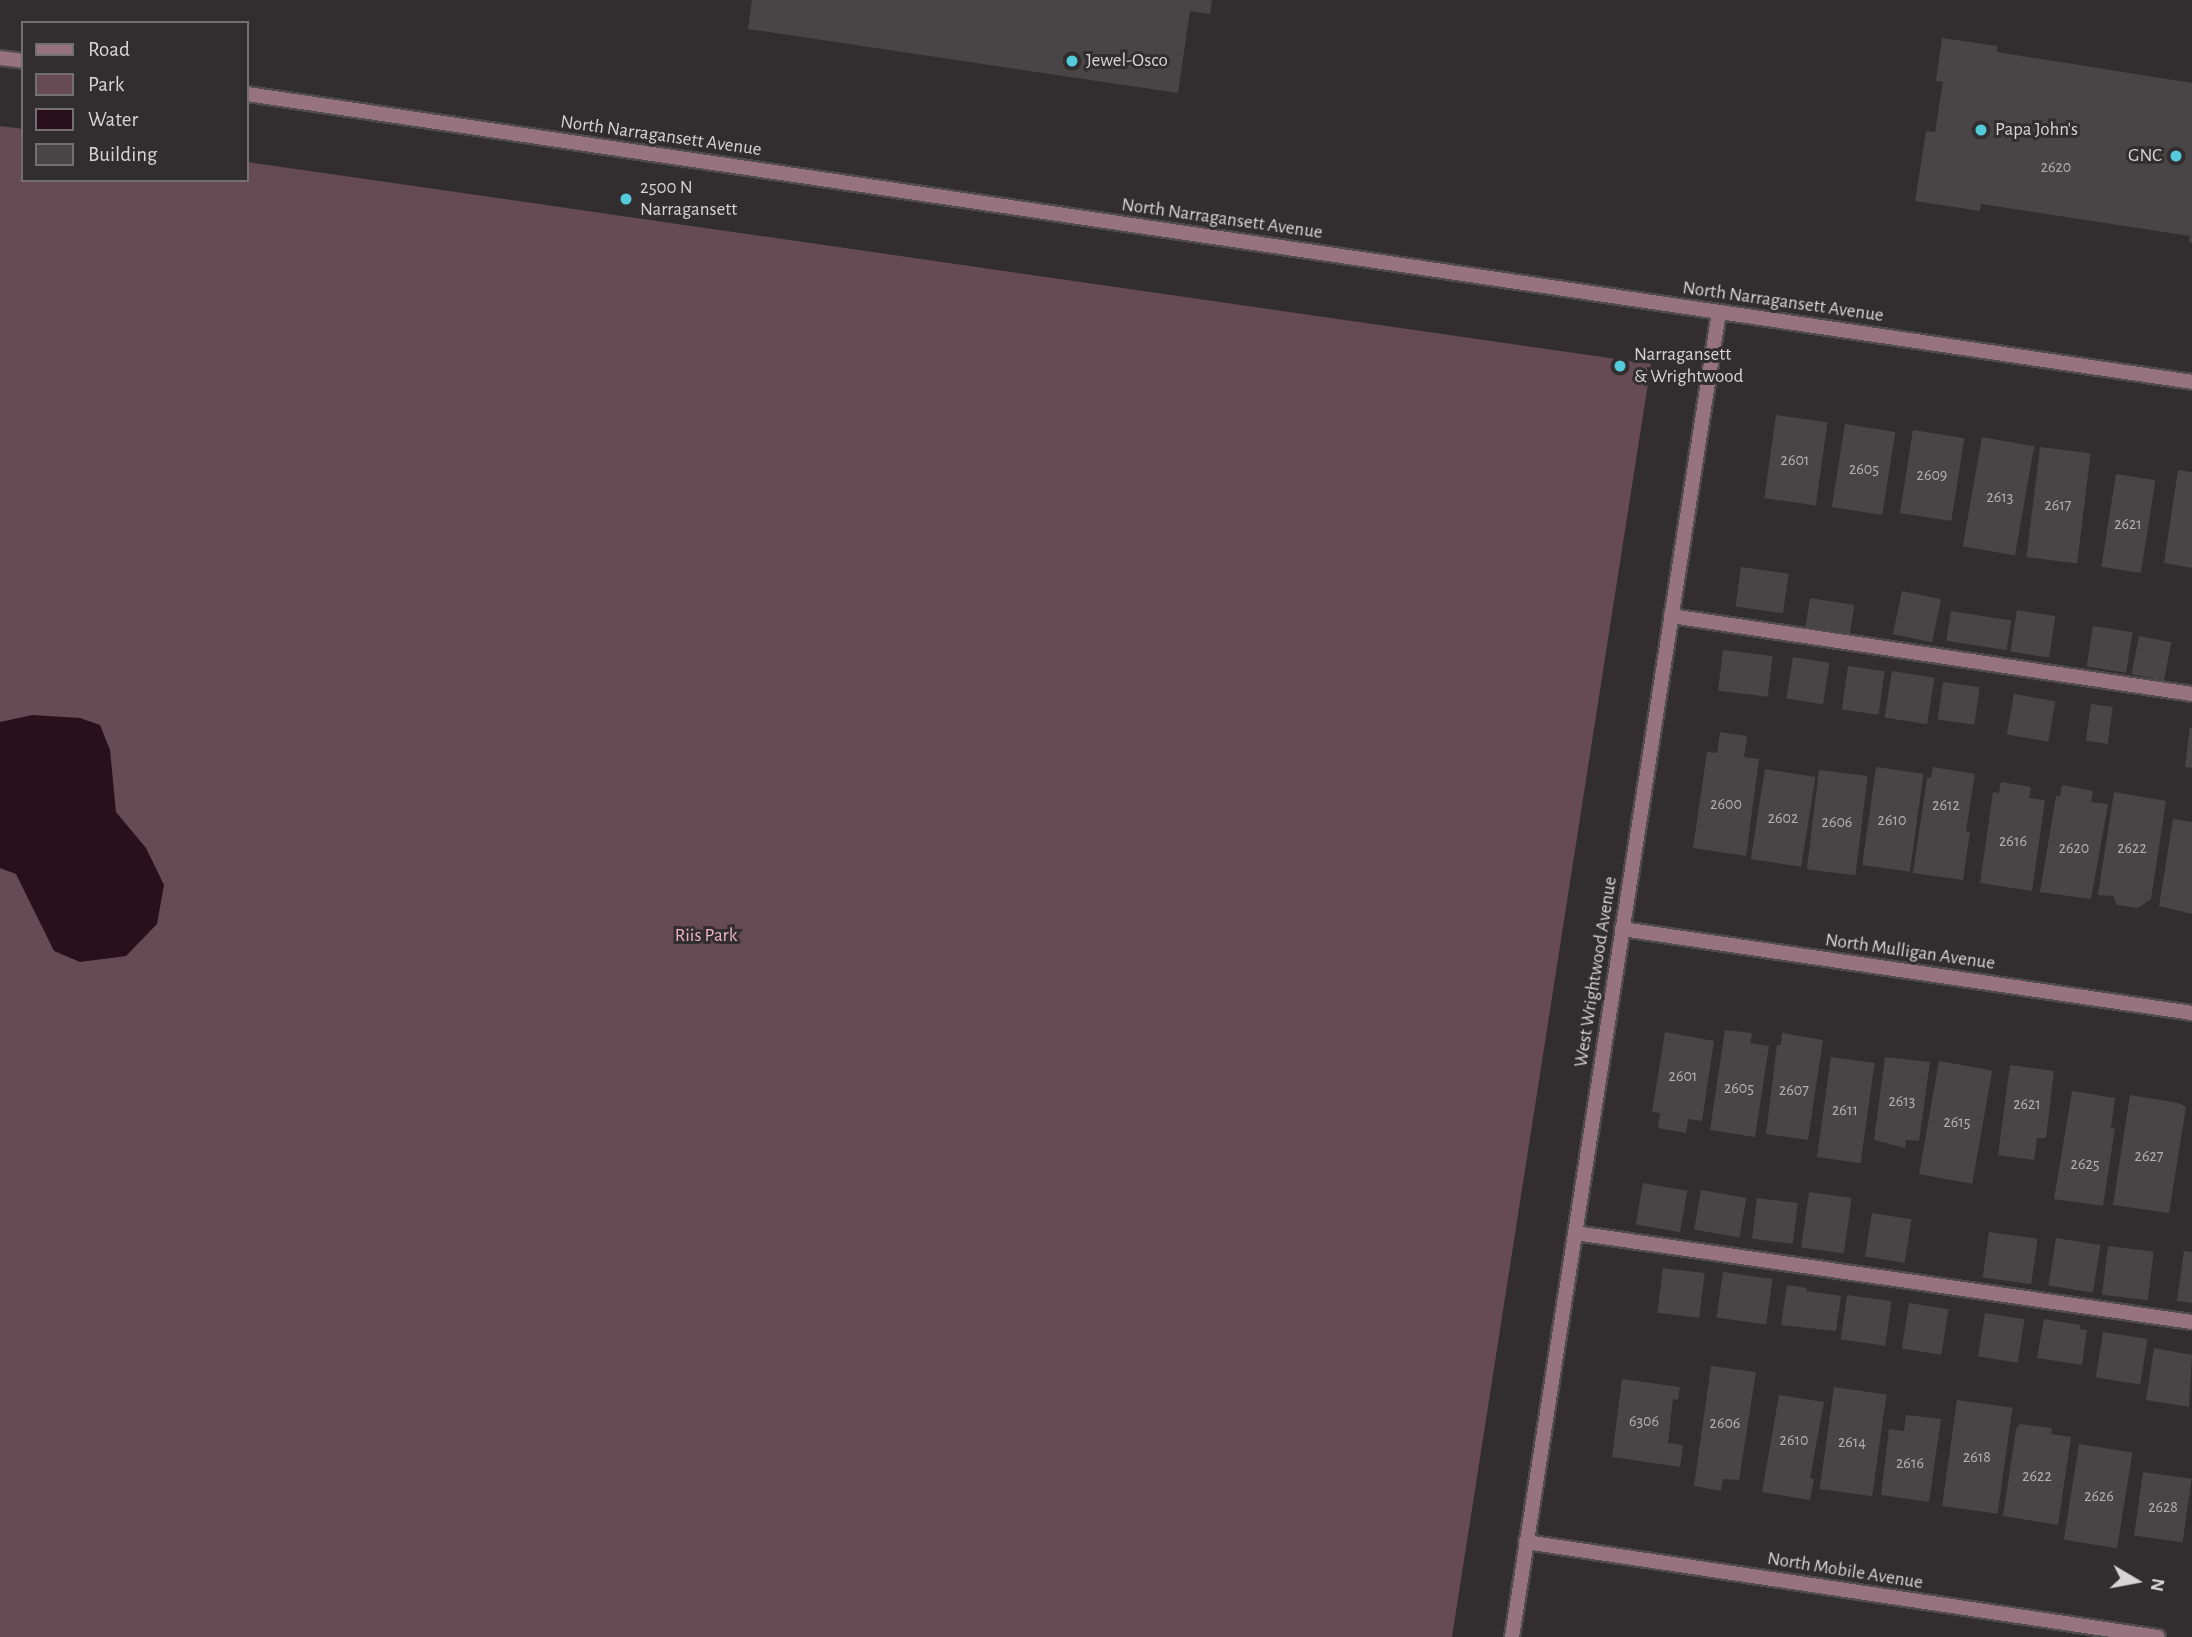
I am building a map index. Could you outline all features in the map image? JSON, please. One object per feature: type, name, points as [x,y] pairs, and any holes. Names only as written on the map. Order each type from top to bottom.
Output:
[{"type":"street","points":[[0,58],[21,61]]},
{"type":"street","name":"North Narragansett Avenue","points":[[248,94],[2192,382]]},
{"type":"street","name":"West Wrightwood Avenue","points":[[1512,1637],[1719,312]]},
{"type":"street","points":[[1671,616],[2192,694]]},
{"type":"street","name":"North Mulligan Avenue","points":[[1622,929],[2192,1013]]},
{"type":"street","points":[[1575,1234],[2192,1322]]},
{"type":"street","name":"North Mobile Avenue","points":[[1527,1542],[2158,1637]]},
{"type":"green space","name":"Riis Park","points":[[0,126],[21,129],[21,182],[248,182],[248,162],[1651,364],[1452,1637],[0,1637]]},
{"type":"water","points":[[32,715],[80,718],[100,725],[110,750],[116,812],[146,848],[164,885],[157,924],[126,956],[80,962],[54,951],[16,874],[0,868],[0,722]]},
{"type":"building","name":"Jewel-Osco","points":[[752,0],[1212,0],[1210,14],[1190,11],[1178,93],[748,29]]},
{"type":"building","points":[[1942,38],[1997,46],[1997,52],[2192,83],[2192,243],[2189,242],[2190,236],[1981,204],[1980,211],[1915,201],[1926,131],[1935,132],[1943,82],[1936,81]]},
{"type":"building","points":[[1776,415],[1827,422],[1816,505],[1764,498]]},
{"type":"building","points":[[1845,424],[1895,432],[1882,515],[1832,507]]},
{"type":"building","points":[[1913,430],[1964,438],[1951,521],[1900,513]]},
{"type":"building","points":[[1982,437],[2034,446],[2015,556],[1963,546]]},
{"type":"building","points":[[2040,447],[2091,453],[2077,563],[2026,557]]},
{"type":"building","points":[[2178,470],[2192,472],[2192,568],[2164,563]]},
{"type":"building","points":[[2116,474],[2156,480],[2141,573],[2101,567]]},
{"type":"building","points":[[1741,567],[1789,574],[1783,613],[1735,607]]},
{"type":"building","points":[[1902,591],[1941,599],[1932,642],[1893,634]]},
{"type":"building","points":[[1810,598],[1854,605],[1850,634],[1805,627]]},
{"type":"building","points":[[2017,610],[2056,616],[2049,658],[2010,651]]},
{"type":"building","points":[[1951,611],[2011,621],[2007,650],[1946,641]]},
{"type":"building","points":[[2093,626],[2133,632],[2126,673],[2087,666]]},
{"type":"building","points":[[2139,636],[2171,642],[2164,681],[2132,674]]},
{"type":"building","points":[[1723,650],[1773,656],[1768,697],[1718,691]]},
{"type":"building","points":[[1793,657],[1830,663],[1823,704],[1786,698]]},
{"type":"building","points":[[1848,666],[1885,671],[1879,715],[1842,710]]},
{"type":"building","points":[[1892,671],[1934,678],[1927,724],[1885,717]]},
{"type":"building","points":[[1943,682],[1980,687],[1974,725],[1938,720]]},
{"type":"building","points":[[2014,694],[2055,701],[2048,742],[2007,734]]},
{"type":"building","points":[[2091,704],[2113,707],[2108,744],[2086,741]]},
{"type":"building","points":[[2190,727],[2192,728],[2192,768],[2185,767]]},
{"type":"building","points":[[1720,732],[1747,736],[1744,757],[1759,759],[1746,856],[1693,848],[1707,752],[1717,753]]},
{"type":"building","points":[[1876,767],[1924,774],[1910,872],[1862,865]]},
{"type":"building","points":[[1933,767],[1975,774],[1966,831],[1970,832],[1963,880],[1913,873],[1927,778],[1931,778]]},
{"type":"building","points":[[1765,769],[1815,777],[1801,867],[1751,859]]},
{"type":"building","points":[[1819,770],[1868,776],[1855,875],[1807,869]]},
{"type":"building","points":[[2001,782],[2031,787],[2029,798],[2045,800],[2032,891],[1980,883],[1993,792],[1999,793]]},
{"type":"building","points":[[2062,785],[2093,791],[2091,802],[2108,804],[2091,899],[2040,892],[2056,796],[2060,797]]},
{"type":"building","points":[[2114,792],[2166,801],[2151,899],[2138,908],[2117,905],[2113,896],[2098,895]]},
{"type":"building","points":[[2173,819],[2192,822],[2192,914],[2159,906]]},
{"type":"building","points":[[1725,1030],[1752,1033],[1750,1043],[1769,1046],[1755,1137],[1710,1130]]},
{"type":"building","points":[[1665,1032],[1714,1041],[1702,1121],[1688,1119],[1686,1133],[1658,1128],[1660,1113],[1652,1112]]},
{"type":"building","points":[[1782,1033],[1823,1040],[1808,1140],[1766,1134],[1777,1045],[1781,1045]]},
{"type":"building","points":[[1831,1057],[1875,1063],[1861,1163],[1817,1157]]},
{"type":"building","points":[[1885,1057],[1930,1062],[1919,1141],[1906,1140],[1905,1148],[1874,1140]]},
{"type":"building","points":[[1939,1061],[1992,1070],[1972,1184],[1919,1174]]},
{"type":"building","points":[[2010,1065],[2054,1071],[2046,1138],[2037,1138],[2034,1160],[1998,1155]]},
{"type":"building","points":[[2072,1091],[2115,1098],[2111,1128],[2115,1128],[2103,1206],[2054,1199]]},
{"type":"building","points":[[2130,1095],[2179,1103],[2186,1107],[2169,1213],[2113,1205]]},
{"type":"building","points":[[1643,1183],[1687,1191],[1680,1232],[1636,1224]]},
{"type":"building","points":[[1701,1190],[1746,1198],[1739,1237],[1694,1229]]},
{"type":"building","points":[[1809,1192],[1852,1198],[1844,1253],[1801,1247]]},
{"type":"building","points":[[1757,1198],[1798,1203],[1793,1244],[1752,1239]]},
{"type":"building","points":[[1872,1213],[1912,1219],[1905,1263],[1865,1256]]},
{"type":"building","points":[[1989,1232],[2038,1239],[2031,1284],[1983,1278]]},
{"type":"building","points":[[2056,1238],[2100,1245],[2093,1292],[2048,1285]]},
{"type":"building","points":[[2108,1246],[2154,1252],[2148,1300],[2102,1295]]},
{"type":"building","points":[[2184,1251],[2192,1252],[2192,1303],[2177,1301]]},
{"type":"building","points":[[1663,1268],[1705,1273],[1699,1318],[1658,1313]]},
{"type":"building","points":[[1723,1272],[1773,1279],[1766,1325],[1717,1318]]},
{"type":"building","points":[[1787,1285],[1841,1296],[1836,1331],[1781,1325]]},
{"type":"building","points":[[1847,1295],[1892,1301],[1885,1346],[1841,1340]]},
{"type":"building","points":[[1909,1303],[1949,1309],[1941,1355],[1902,1348]]},
{"type":"building","points":[[1985,1313],[2025,1319],[2018,1363],[1978,1356]]},
{"type":"building","points":[[2044,1319],[2080,1325],[2080,1329],[2087,1330],[2082,1365],[2037,1358]]},
{"type":"building","points":[[2103,1332],[2147,1339],[2140,1384],[2096,1377]]},
{"type":"building","points":[[2154,1348],[2192,1355],[2189,1407],[2146,1400]]},
{"type":"building","points":[[1711,1366],[1756,1372],[1739,1480],[1723,1479],[1721,1491],[1694,1486]]},
{"type":"building","points":[[1622,1379],[1680,1387],[1678,1400],[1673,1399],[1668,1443],[1683,1445],[1680,1467],[1612,1457]]},
{"type":"building","points":[[1834,1387],[1886,1394],[1872,1496],[1820,1489]]},
{"type":"building","points":[[1779,1395],[1824,1402],[1810,1478],[1814,1479],[1810,1500],[1762,1492]]},
{"type":"building","points":[[1957,1400],[2012,1408],[1998,1514],[1942,1506]]},
{"type":"building","points":[[1906,1415],[1941,1419],[1929,1502],[1881,1495],[1889,1429],[1904,1431]]},
{"type":"building","points":[[2020,1424],[2052,1428],[2051,1434],[2071,1437],[2058,1525],[2003,1516],[2016,1429]]},
{"type":"building","points":[[2079,1444],[2132,1452],[2117,1548],[2064,1540]]},
{"type":"building","points":[[2143,1472],[2192,1479],[2183,1542],[2134,1535]]},
{"type":"place","name":"Jewel-Osco","points":[[1072,61]]},
{"type":"place","name":"Papa John's","points":[[1981,130]]},
{"type":"place","name":"GNC","points":[[2176,156]]},
{"type":"place","name":"2500 N Narragansett","points":[[626,199]]},
{"type":"place","name":"Narragansett & Wrightwood","points":[[1620,366]]}]
